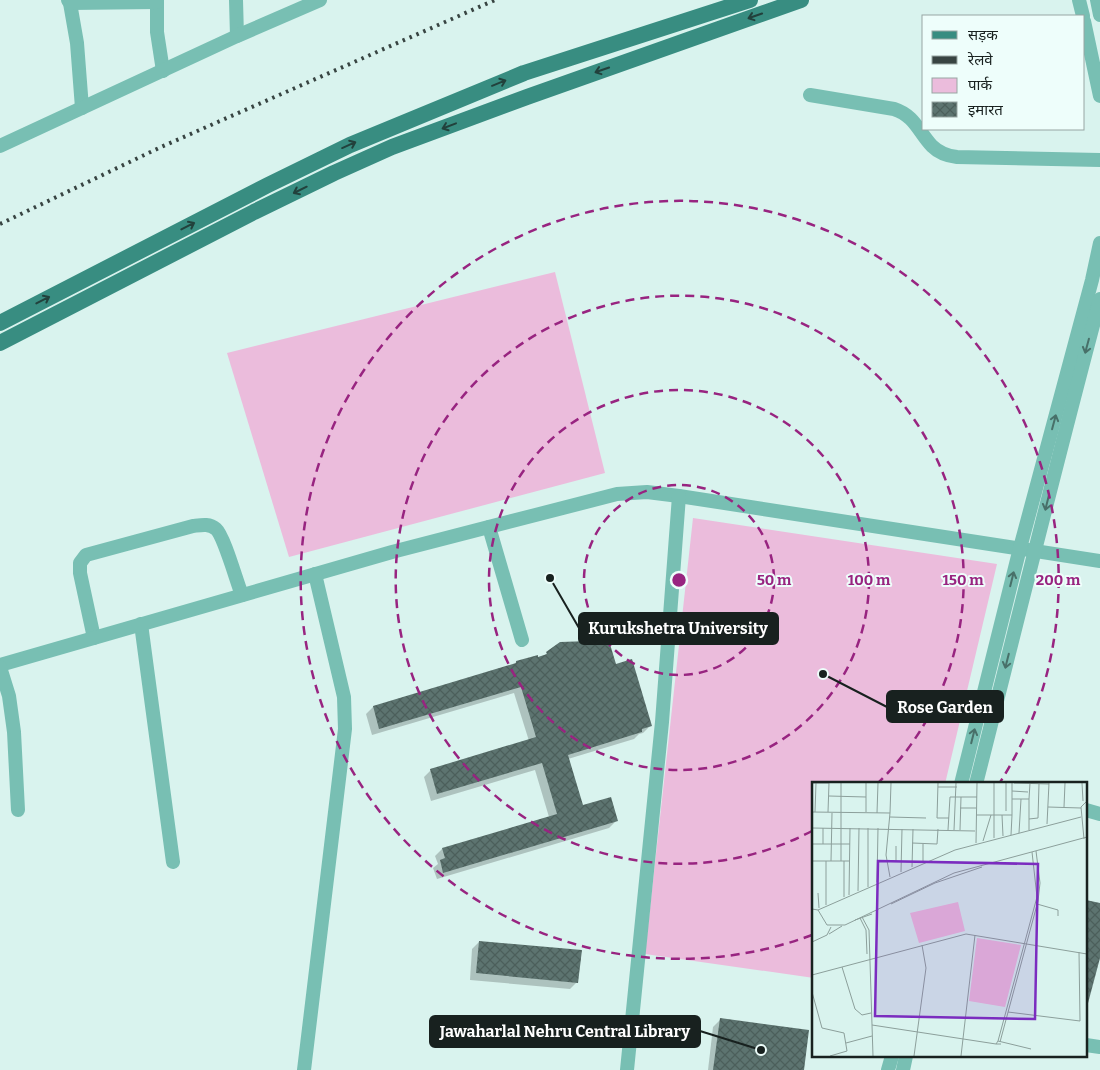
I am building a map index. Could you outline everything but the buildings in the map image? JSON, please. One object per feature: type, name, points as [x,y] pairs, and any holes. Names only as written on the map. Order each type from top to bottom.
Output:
[{"type":"main road","points":[[0,323],[259,189],[350,145],[524,73],[750,0]]},
{"type":"main road","points":[[0,343],[254,212],[392,147],[527,96],[801,0]]},
{"type":"street","points":[[236,0],[237,36]]},
{"type":"street","points":[[1079,0],[1083,15]]},
{"type":"street","points":[[1097,0],[1100,15]]},
{"type":"street","points":[[82,108],[77,43],[69,2],[157,1],[158,32],[163,71]]},
{"type":"street","points":[[0,146],[315,1]]},
{"type":"street","points":[[1085,26],[1100,96]]},
{"type":"street","points":[[810,94],[904,112],[913,120],[933,147],[949,156],[1100,160]]},
{"type":"street","points":[[971,782],[1020,548],[1097,272],[1100,243]]},
{"type":"street","points":[[971,782],[1036,551],[1070,411],[1100,299]]},
{"type":"street","points":[[18,810],[14,732],[9,696],[0,666],[392,552],[617,494],[647,492],[679,496],[1100,561]]},
{"type":"street","points":[[627,1070],[662,722],[679,496]]},
{"type":"street","points":[[94,638],[80,573],[80,563],[86,555],[193,526],[209,525],[217,529],[222,538],[242,596]]},
{"type":"street","points":[[489,527],[522,640]]},
{"type":"street","points":[[304,1070],[345,729],[344,697],[315,574]]},
{"type":"street","points":[[141,624],[173,862]]},
{"type":"green space","points":[[555,272],[605,473],[289,557],[227,353]]},
{"type":"green space","points":[[693,518],[997,564],[945,782],[812,782],[812,978],[645,954]]},
{"type":"railway","points":[[0,224],[161,147],[495,0]]},
{"type":"place","name":"Kurukshetra University","points":[[550,578]]},
{"type":"place","name":"Rose Garden","points":[[823,674]]},
{"type":"place","name":"Jawaharlal Nehru Central Library","points":[[761,1050]]}]
